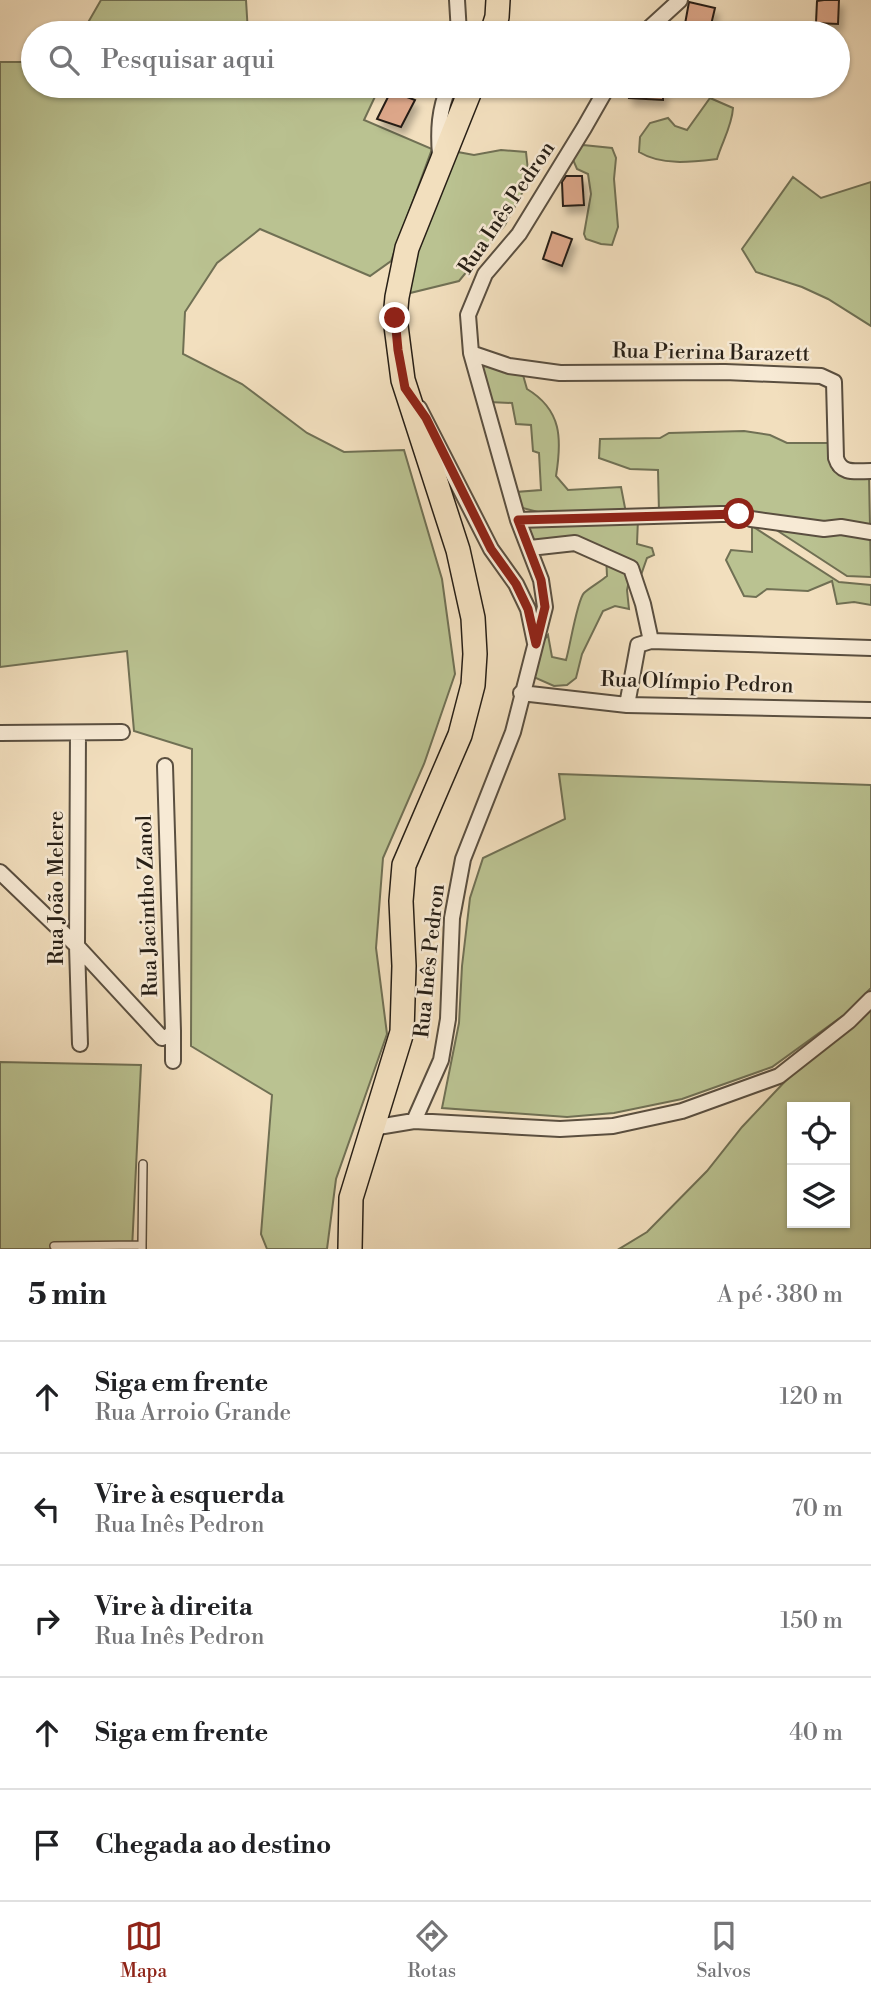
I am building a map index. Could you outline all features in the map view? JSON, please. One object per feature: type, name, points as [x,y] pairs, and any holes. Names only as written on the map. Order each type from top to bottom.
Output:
[{"type":"main road","points":[[496,21],[498,0]]},
{"type":"main road","points":[[350,1249],[351,1198],[402,1032],[404,966],[401,901],[404,865],[460,735],[472,685],[475,654],[473,618],[458,550],[405,388],[395,318],[407,248],[467,98]]},
{"type":"street","points":[[457,0],[458,21]]},
{"type":"street","points":[[657,21],[680,0]]},
{"type":"street","points":[[440,162],[438,123],[445,98]]},
{"type":"street","name":"Rua Inês Pedron","points":[[414,1121],[441,1060],[448,1019],[452,918],[463,859],[513,732],[545,607],[541,580],[518,520],[471,353],[468,316],[485,274],[519,234],[601,98]]},
{"type":"street","name":"Rua Pierina Barazett","points":[[471,353],[509,366],[561,373],[725,372],[821,376],[834,382],[836,458],[839,466],[845,471],[871,471]]},
{"type":"street","name":"Rua Inês Pedron","points":[[405,388],[426,418],[491,549],[516,584],[528,609],[536,644]]},
{"type":"street","points":[[518,520],[739,514],[751,519],[824,529],[841,527],[871,532]]},
{"type":"street","points":[[530,548],[575,543],[631,568],[651,641]]},
{"type":"street","points":[[627,705],[638,645],[651,641],[871,648]]},
{"type":"street","name":"Rua Olímpio Pedron","points":[[521,693],[627,705],[871,710]]},
{"type":"street","points":[[0,733],[122,732]]},
{"type":"street","name":"Rua João Melere","points":[[78,733],[77,946],[80,1044]]},
{"type":"street","name":"Rua Jacintho Zanol","points":[[165,766],[167,1035],[173,1061]]},
{"type":"street","points":[[0,872],[167,1035]]},
{"type":"street","points":[[372,1128],[414,1121],[560,1129],[613,1126],[682,1111],[779,1076],[849,1021],[871,999]]},
{"type":"lane","points":[[54,1246],[142,1247],[143,1164]]},
{"type":"green space","points":[[101,0],[246,0],[247,21],[89,21]]},
{"type":"green space","points":[[0,62],[21,62],[21,98],[374,98],[364,120],[432,149],[391,261],[370,276],[260,229],[217,263],[185,312],[183,354],[242,384],[307,433],[344,452],[404,450],[442,579],[455,674],[424,764],[383,858],[376,948],[387,1034],[336,1179],[327,1249],[267,1249],[261,1234],[272,1095],[191,1046],[192,749],[134,731],[127,651],[0,667]]},
{"type":"green space","points":[[710,98],[733,108],[729,128],[717,159],[667,161],[639,152],[640,137],[650,123],[668,118],[675,126],[687,130]]},
{"type":"green space","points":[[583,145],[612,148],[616,158],[614,179],[618,227],[612,245],[586,239],[584,234],[591,194],[588,174],[577,169],[571,155]]},
{"type":"green space","points":[[501,150],[526,152],[529,180],[505,225],[459,281],[402,295],[452,151],[474,155]]},
{"type":"green space","points":[[793,177],[821,198],[871,182],[871,326],[828,299],[802,287],[756,272],[742,249]]},
{"type":"green space","points":[[480,365],[523,375],[527,389],[547,406],[557,426],[559,438],[556,476],[568,490],[621,487],[626,513],[557,517],[519,507],[516,492],[541,490],[539,453],[533,451],[531,425],[516,424],[512,403],[489,402]]},
{"type":"green space","points":[[744,431],[770,435],[787,443],[830,443],[833,470],[842,475],[869,475],[871,577],[847,576],[741,507],[659,512],[658,470],[630,469],[599,458],[600,439],[660,438],[669,433]]},
{"type":"green space","points":[[638,519],[637,544],[652,548],[654,555],[647,558],[641,575],[631,572],[627,590],[629,609],[615,606],[603,611],[582,654],[576,678],[567,685],[554,686],[529,675],[541,644],[548,635],[552,657],[566,660],[581,597],[607,576],[606,554],[530,543],[523,526]]},
{"type":"green space","points":[[752,526],[839,582],[871,585],[871,605],[854,602],[837,604],[832,581],[808,591],[767,589],[756,597],[744,596],[726,560],[731,550],[752,552]]},
{"type":"green space","points":[[559,774],[871,785],[871,988],[844,1015],[772,1067],[682,1099],[614,1113],[567,1117],[442,1108],[459,1023],[470,898],[483,858],[565,819]]},
{"type":"green space","points":[[871,1005],[871,1249],[619,1249],[647,1232],[707,1171],[742,1127],[791,1075]]},
{"type":"green space","points":[[0,1062],[141,1065],[132,1249],[0,1249]]},
{"type":"building","points":[[839,0],[838,21],[816,21],[817,1]]},
{"type":"building","points":[[689,2],[715,8],[712,21],[686,21]]},
{"type":"building","points":[[388,98],[415,100],[401,127],[377,119]]},
{"type":"building","points":[[629,98],[663,98],[663,100]]},
{"type":"building","points":[[566,176],[582,176],[584,205],[563,206],[562,182]]},
{"type":"building","points":[[552,232],[572,239],[562,266],[543,259]]},
{"type":"route","points":[[395,318],[405,388],[426,418],[491,549],[516,584],[528,609],[536,644],[545,607],[541,580],[518,520],[739,514]]}]
